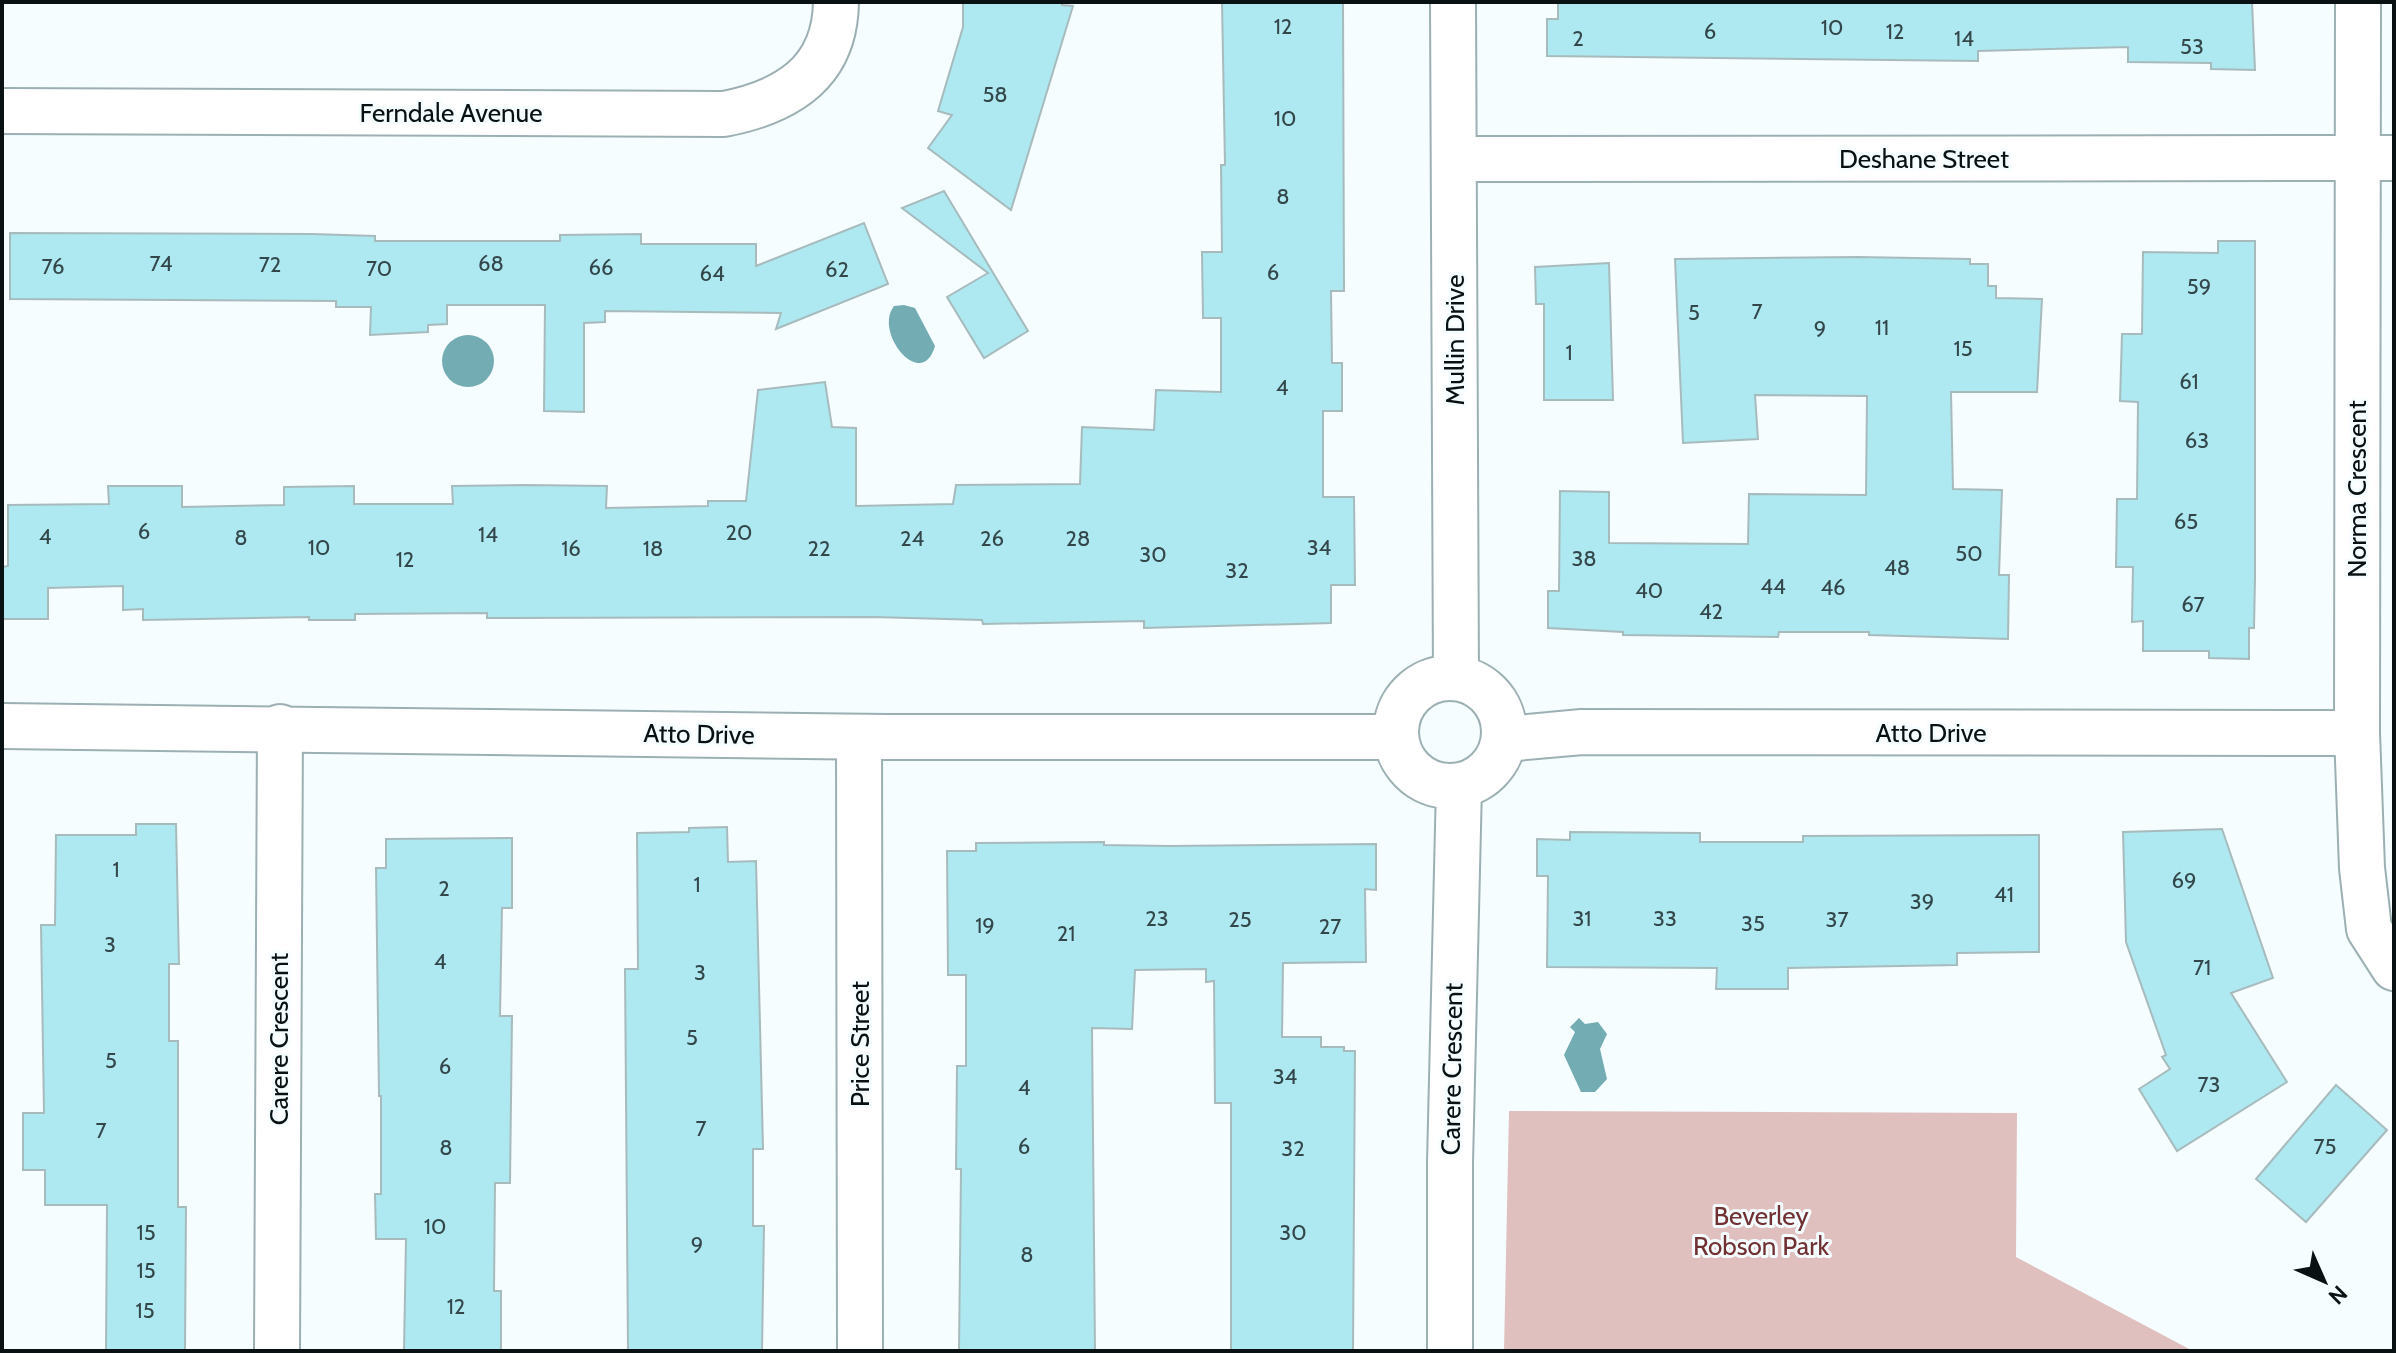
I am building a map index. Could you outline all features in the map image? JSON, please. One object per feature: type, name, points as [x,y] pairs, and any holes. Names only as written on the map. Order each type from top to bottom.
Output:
[{"type":"street","name":"Ferndale Avenue","points":[[2,111],[724,114],[754,109],[783,97],[802,82],[818,65],[832,37],[836,2]]},
{"type":"street","name":"Mullin Drive","points":[[1453,2],[1456,678]]},
{"type":"street","name":"Norma Crescent","points":[[2358,2],[2376,158],[2357,733],[2362,868],[2369,929],[2394,968]]},
{"type":"street","name":"Deshane Street","points":[[1454,159],[2376,158]]},
{"type":"street","points":[[1456,678],[1473,683],[1498,705],[1505,739],[1500,755],[1490,770],[1476,781],[1459,786],[1441,786],[1424,780],[1410,770],[1400,754],[1396,737],[1397,721],[1412,693],[1425,684],[1456,678]]},
{"type":"street","name":"Atto Drive","points":[[2,726],[280,727],[859,737],[1396,737]]},
{"type":"street","name":"Carere Crescent","points":[[277,1351],[280,727]]},
{"type":"street","name":"Atto Drive","points":[[1505,739],[1582,732],[2357,733]]},
{"type":"street","name":"Price Street","points":[[859,737],[860,1351]]},
{"type":"street","name":"Carere Crescent","points":[[1450,1351],[1450,1163],[1459,786]]},
{"type":"green space","name":"Beverley Robson Park","points":[[1509,1111],[2017,1113],[2016,1257],[2193,1351],[1504,1351]]},
{"type":"water","points":[[894,306],[915,308],[935,346],[929,359],[920,363],[911,361],[902,353],[894,343],[890,330],[889,317]]},
{"type":"water","points":[[468,335],[486,343],[494,361],[486,379],[468,387],[450,379],[442,361],[450,343]]},
{"type":"water","points":[[1579,1018],[1585,1024],[1598,1022],[1607,1034],[1600,1049],[1607,1079],[1595,1092],[1581,1092],[1564,1055],[1575,1032],[1570,1027]]},
{"type":"building","points":[[963,2],[1062,2],[1062,5],[1073,6],[1011,210],[928,148],[952,115],[938,111],[963,27]]},
{"type":"building","points":[[1222,2],[1343,2],[1344,291],[1331,291],[1332,363],[1342,363],[1342,411],[1323,411],[1323,497],[1354,497],[1355,585],[1331,585],[1331,623],[1144,628],[1144,621],[983,624],[982,620],[873,617],[487,618],[487,613],[355,614],[355,620],[309,620],[309,617],[143,620],[143,609],[123,610],[123,586],[48,588],[48,619],[2,619],[2,567],[8,566],[8,505],[109,504],[108,486],[182,486],[182,507],[284,505],[284,487],[354,486],[354,504],[453,504],[452,486],[524,485],[607,486],[606,508],[708,506],[708,501],[746,501],[758,390],[825,382],[832,427],[856,428],[856,506],[953,504],[956,485],[1080,484],[1082,427],[1154,430],[1156,390],[1221,392],[1221,318],[1203,318],[1202,252],[1222,252],[1221,165],[1225,165]]},
{"type":"building","points":[[1558,2],[2252,2],[2255,70],[2211,69],[2211,63],[2128,62],[2128,47],[1978,51],[1978,61],[1547,56],[1547,19],[1558,19]]},
{"type":"building","points":[[944,191],[1028,331],[984,358],[947,297],[988,273],[902,208]]},
{"type":"building","points":[[864,223],[888,284],[776,329],[781,313],[605,311],[605,322],[584,323],[584,412],[544,411],[545,305],[447,305],[447,324],[428,325],[428,332],[370,335],[371,307],[336,307],[336,301],[10,299],[10,233],[311,234],[375,236],[375,241],[560,241],[560,235],[641,234],[641,244],[756,244],[756,266]]},
{"type":"building","points":[[2218,241],[2255,241],[2255,579],[2254,628],[2249,628],[2249,659],[2209,658],[2209,651],[2143,651],[2143,621],[2132,622],[2133,567],[2116,567],[2117,499],[2137,499],[2138,402],[2120,401],[2122,334],[2142,334],[2143,252],[2218,253]]},
{"type":"building","points":[[1675,259],[1970,259],[1970,264],[1988,264],[1988,286],[1996,286],[1996,298],[2042,299],[2037,392],[1951,392],[1953,489],[2002,490],[1999,575],[2009,575],[2008,639],[1869,635],[1869,632],[1779,632],[1778,637],[1623,635],[1623,632],[1548,628],[1548,591],[1559,591],[1560,491],[1609,492],[1609,543],[1748,544],[1749,494],[1866,495],[1867,396],[1755,395],[1758,439],[1683,443]]},
{"type":"building","points":[[1609,263],[1613,400],[1544,400],[1544,304],[1536,304],[1535,267]]},
{"type":"building","points":[[136,824],[176,824],[179,964],[169,964],[169,1041],[178,1041],[178,1207],[186,1207],[185,1351],[106,1351],[107,1205],[45,1205],[45,1170],[23,1170],[23,1113],[44,1113],[41,925],[55,925],[56,835],[136,835]]},
{"type":"building","points":[[727,827],[728,862],[756,861],[763,1149],[753,1149],[753,1226],[764,1226],[762,1351],[628,1351],[625,969],[638,969],[637,833],[689,832],[689,828]]},
{"type":"building","points":[[2222,829],[2273,978],[2231,993],[2287,1082],[2177,1151],[2139,1089],[2170,1069],[2162,1057],[2166,1055],[2126,942],[2123,832]]},
{"type":"building","points":[[1570,832],[1700,833],[1700,842],[1803,842],[1803,836],[2039,835],[2039,952],[1957,953],[1957,965],[1788,968],[1788,989],[1716,989],[1717,968],[1547,967],[1548,876],[1537,876],[1537,839],[1570,840]]},
{"type":"building","points":[[512,838],[512,908],[502,908],[500,1016],[512,1016],[510,1183],[495,1183],[494,1291],[501,1291],[501,1351],[404,1351],[406,1239],[376,1239],[375,1194],[381,1194],[381,1096],[376,868],[386,868],[386,839]]},
{"type":"building","points":[[1104,842],[1104,845],[1169,846],[1376,844],[1376,890],[1365,889],[1366,962],[1283,963],[1282,1037],[1321,1037],[1321,1047],[1344,1047],[1344,1051],[1355,1051],[1353,1351],[1231,1351],[1231,1103],[1215,1103],[1214,981],[1206,982],[1206,969],[1135,970],[1132,1029],[1092,1028],[1095,1351],[959,1351],[961,1169],[956,1169],[957,1066],[966,1066],[966,975],[948,975],[947,851],[976,851],[976,843]]},
{"type":"building","points":[[2336,1085],[2387,1130],[2306,1222],[2256,1179]]}]
